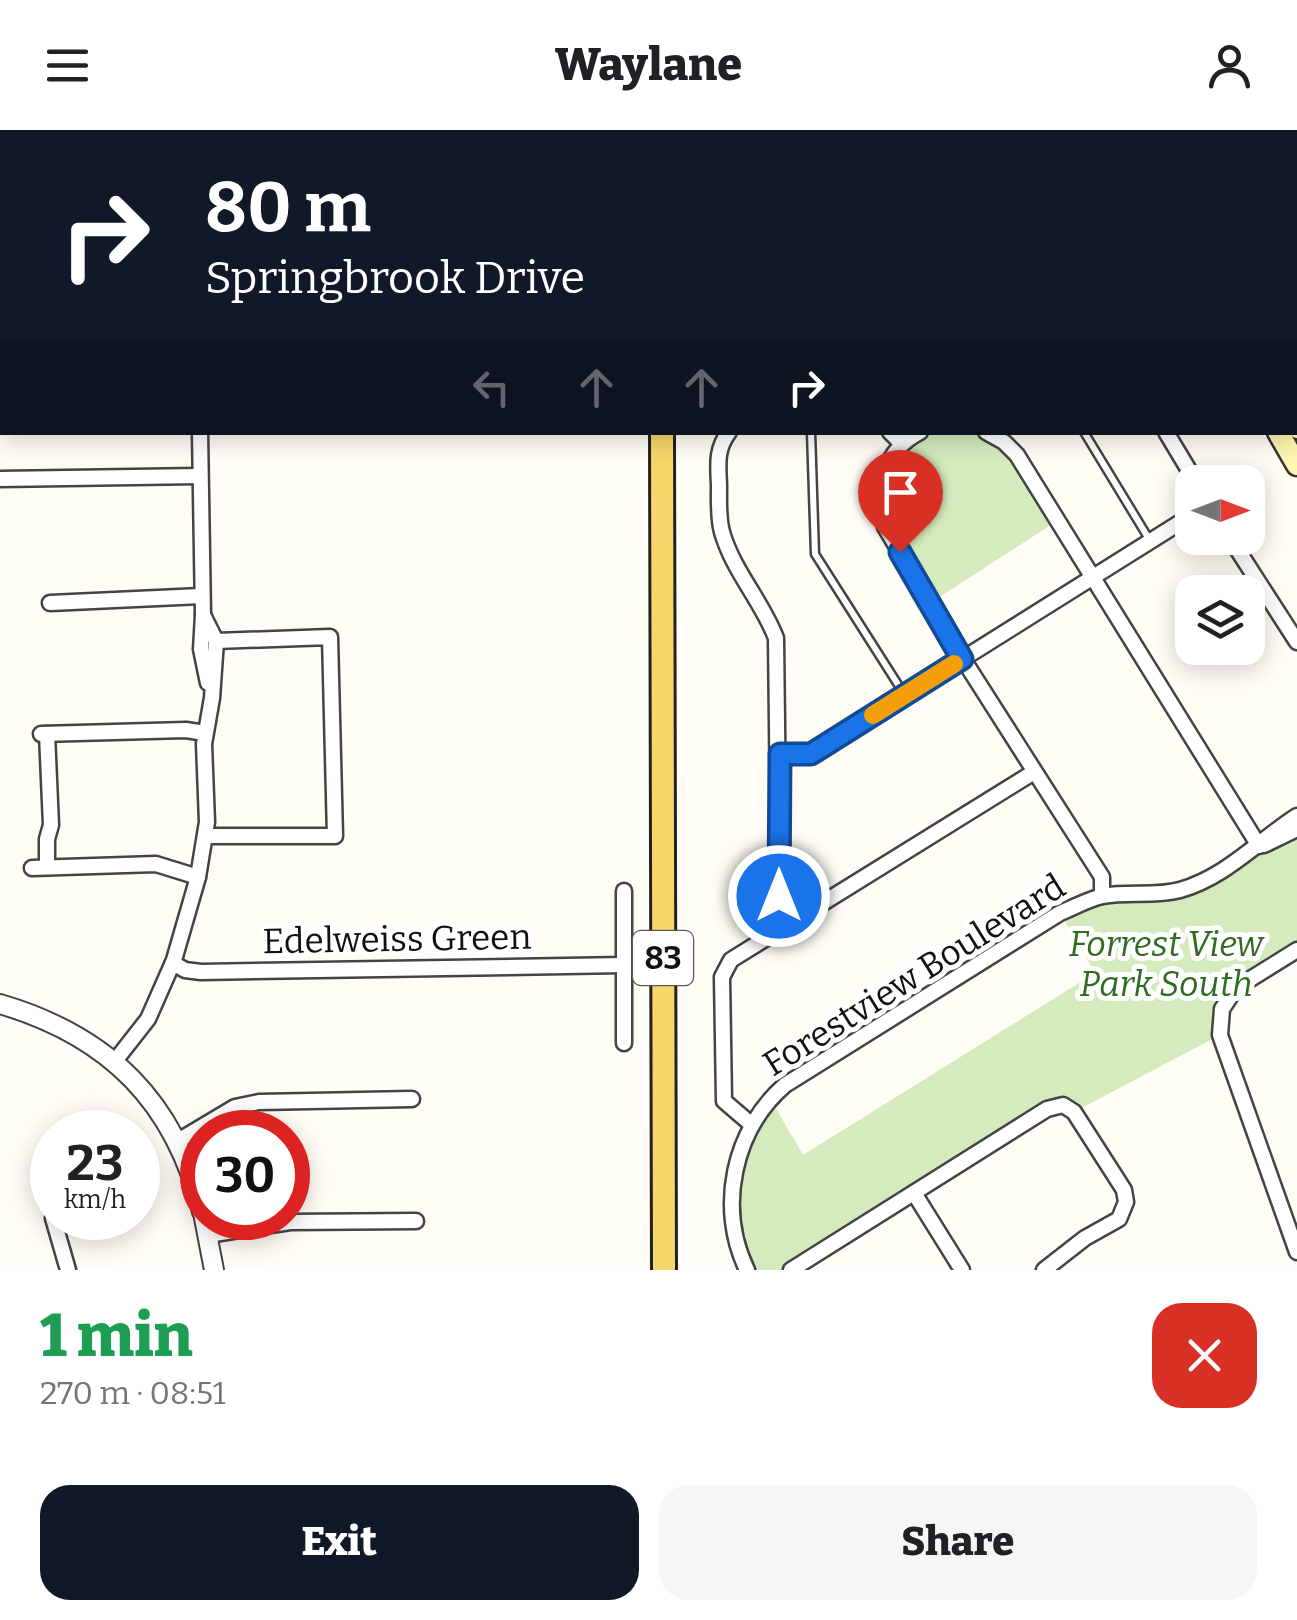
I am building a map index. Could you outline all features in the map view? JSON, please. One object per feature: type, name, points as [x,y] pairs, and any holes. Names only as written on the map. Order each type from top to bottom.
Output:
[{"type":"main road","name":"83","points":[[662,435],[664,1270]]},
{"type":"main road","name":"83","points":[[662,646],[678,435]]},
{"type":"main road","points":[[1280,435],[1297,465]]},
{"type":"street","points":[[200,435],[204,615],[201,649],[212,698]]},
{"type":"street","points":[[727,435],[720,444],[717,460],[721,530],[776,638],[779,896],[792,922]]},
{"type":"street","points":[[991,435],[1016,455],[1258,846]]},
{"type":"street","points":[[1168,435],[1186,465]]},
{"type":"street","points":[[896,438],[878,504],[885,527],[962,659],[1102,878],[1102,896]]},
{"type":"street","points":[[0,479],[200,476]]},
{"type":"street","points":[[780,754],[811,754],[1175,525]]},
{"type":"street","points":[[1241,555],[1297,642]]},
{"type":"street","points":[[50,603],[201,596]]},
{"type":"street","points":[[116,1061],[148,1019],[172,963],[198,877],[204,836],[205,733],[216,641],[204,615]]},
{"type":"street","points":[[204,836],[336,836],[330,637],[216,641]]},
{"type":"street","points":[[198,877],[156,864],[40,867],[51,825],[44,734],[186,730],[205,733]]},
{"type":"street","points":[[752,1125],[724,1101],[722,977],[731,960],[1034,772]]},
{"type":"street","name":"Forestview Boulevard","points":[[1258,846],[1297,816]]},
{"type":"street","name":"Forestview Boulevard","points":[[746,1270],[735,1240],[734,1172],[752,1125],[770,1098],[785,1085],[1060,914],[1102,896],[1177,891],[1203,882],[1258,846],[1297,829]]},
{"type":"street","points":[[624,891],[624,1043]]},
{"type":"street","points":[[1297,950],[1236,988],[1222,1009],[1220,1035],[1297,1252]]},
{"type":"street","name":"Edelweiss Green","points":[[172,963],[184,970],[201,972],[624,964]]},
{"type":"street","points":[[0,1004],[62,1027],[116,1061],[142,1086],[180,1145]]},
{"type":"street","points":[[178,1141],[235,1106],[258,1102],[412,1099]]},
{"type":"street","points":[[791,1270],[1047,1109],[1063,1105],[1074,1112],[1124,1190],[1126,1202],[1119,1219],[1085,1238],[1044,1270]]},
{"type":"street","points":[[914,1194],[962,1270]]},
{"type":"street","points":[[310,1222],[416,1221]]},
{"type":"street","points":[[59,1240],[68,1270]]},
{"type":"street","points":[[208,1240],[214,1270]]},
{"type":"lane","points":[[811,435],[815,554],[905,695]]},
{"type":"lane","points":[[1086,435],[1150,540]]},
{"type":"green space","points":[[918,435],[990,435],[1004,442],[1057,521],[930,603],[885,527],[889,462]]},
{"type":"green space","name":"Forrest View Park South","points":[[1297,829],[1297,950],[1236,988],[1220,1035],[1074,1112],[1063,1105],[791,1270],[747,1270],[734,1172],[770,1098],[803,1155],[1095,973],[1060,913],[1102,896],[1177,891]]},
{"type":"slow traffic","points":[[873,715],[954,664]]},
{"type":"route","points":[[779,896],[780,754],[811,754],[962,659],[900,552]]}]
